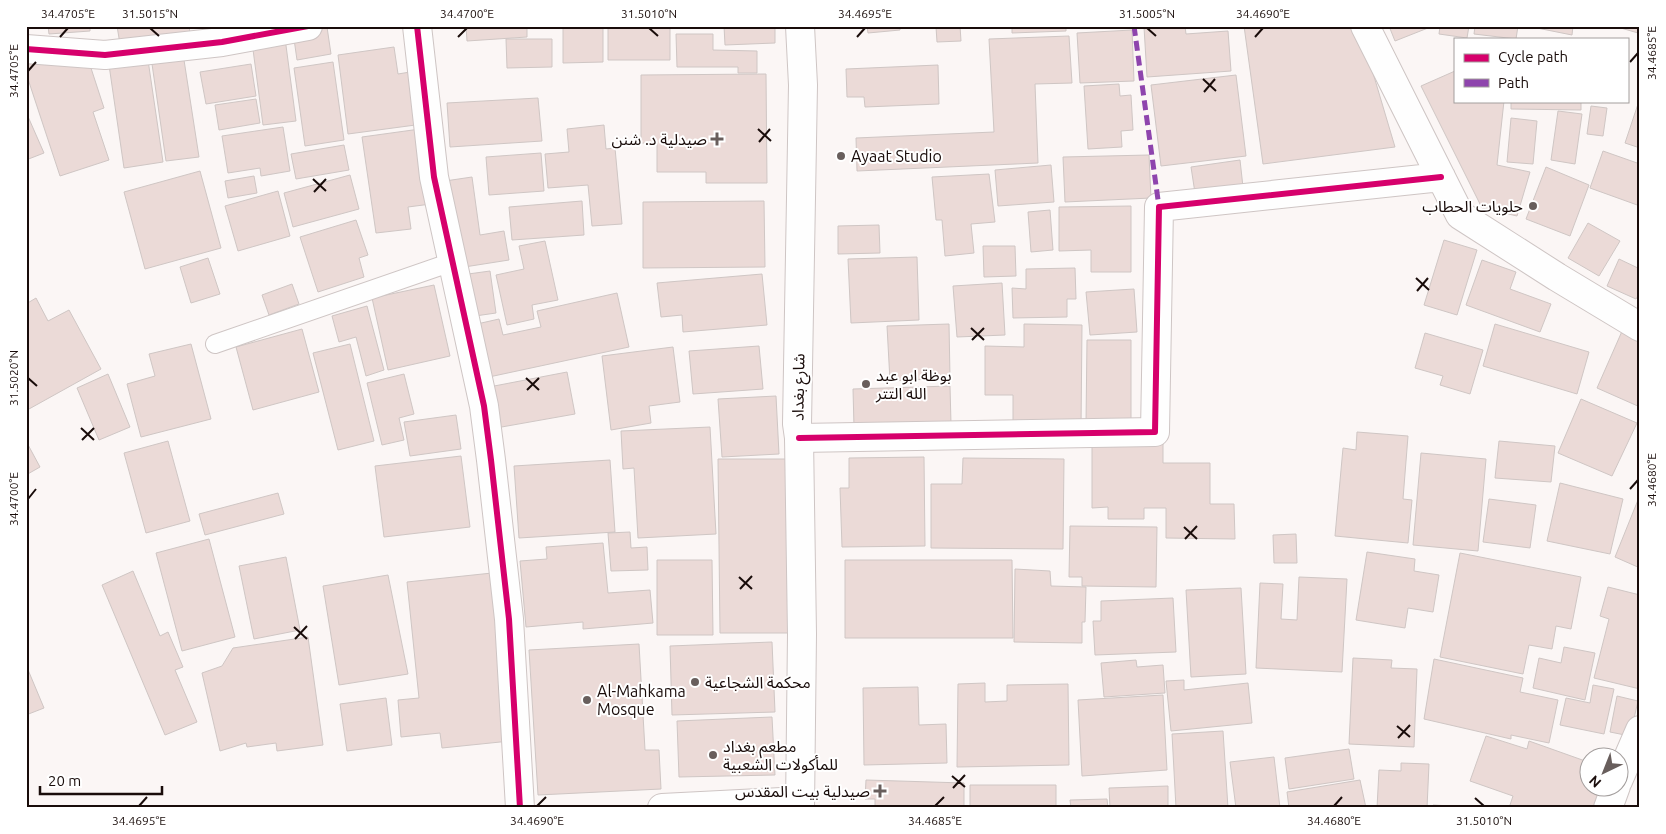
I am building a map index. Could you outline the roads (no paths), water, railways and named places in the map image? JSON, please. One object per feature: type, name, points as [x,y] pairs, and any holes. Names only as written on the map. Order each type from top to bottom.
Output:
[{"type":"street","points":[[26,49],[105,55],[222,42],[308,26]]},
{"type":"street","points":[[417,26],[434,177],[484,406],[510,619],[520,808]]},
{"type":"street","name":"شارع بغداد","points":[[800,26],[803,85],[797,424],[799,438],[802,634],[800,804]]},
{"type":"street","points":[[1366,26],[1460,215],[1557,278],[1640,327]]},
{"type":"street","points":[[799,438],[1156,432],[1159,207],[1441,177]]},
{"type":"street","points":[[1628,758],[1640,730]]},
{"type":"street","points":[[1608,808],[1612,796]]},
{"type":"street","points":[[662,808],[800,804]]},
{"type":"lane","points":[[214,344],[452,262]]},
{"type":"place","name":"صيدلية د. شنن","points":[[717,139]]},
{"type":"place","name":"Ayaat Studio","points":[[841,156]]},
{"type":"place","name":"حلويات الحطاب","points":[[1533,206]]},
{"type":"place","name":"بوظة ابو عبد الله التتر","points":[[866,384]]},
{"type":"place","name":"محكمة الشجاعية","points":[[695,682]]},
{"type":"place","name":"Al-Mahkama Mosque","points":[[587,700]]},
{"type":"place","name":"مطعم بغداد للمأكولات الشعبية","points":[[713,755]]},
{"type":"place","name":"صيدلية بيت المقدس","points":[[880,791]]}]
